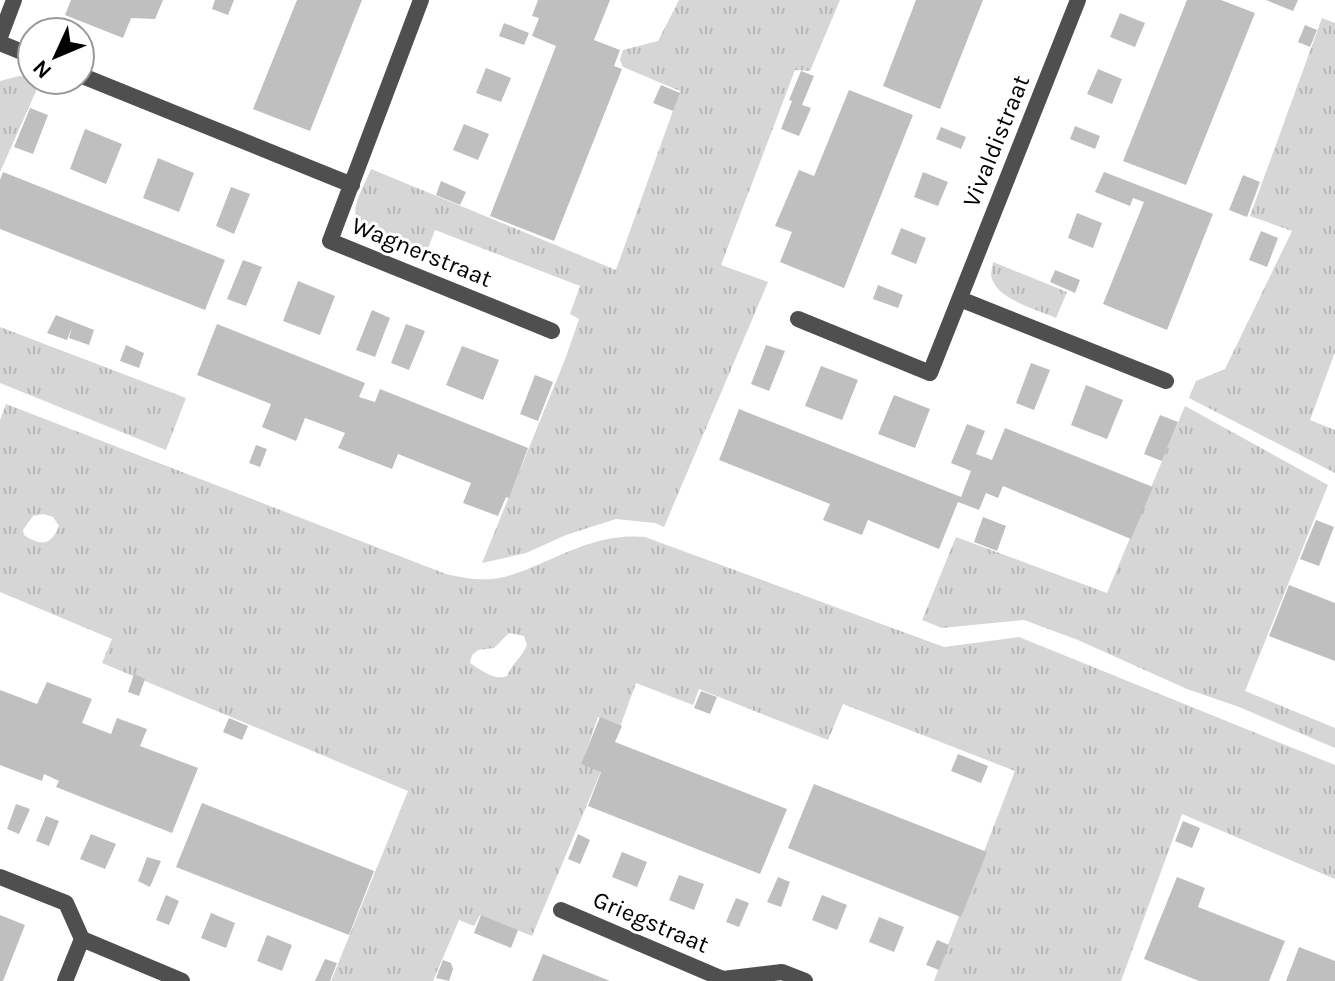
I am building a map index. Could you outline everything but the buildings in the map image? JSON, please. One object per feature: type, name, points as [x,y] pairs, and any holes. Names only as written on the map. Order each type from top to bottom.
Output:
[{"type":"street","points":[[0,40],[14,0]]},
{"type":"street","name":"Wagnerstraat","points":[[421,0],[330,241],[552,331]]},
{"type":"street","name":"Vivaldistraat","points":[[798,319],[930,373],[1078,0]]},
{"type":"street","name":"Wagnerstraat","points":[[96,81],[352,185]]},
{"type":"street","points":[[960,299],[1166,381]]},
{"type":"street","points":[[0,877],[66,903],[82,939],[182,981]]},
{"type":"street","name":"Griegstraat","points":[[561,910],[722,980],[782,972],[805,981]]},
{"type":"street","points":[[65,981],[82,939]]},
{"type":"green space","points":[[679,0],[840,0],[810,71],[795,70],[721,265],[768,282],[664,527],[655,523],[616,519],[566,535],[526,553],[482,563],[566,357],[579,319],[570,314],[580,286],[435,230],[424,259],[403,251],[379,241],[360,226],[356,216],[357,200],[371,169],[616,270],[680,91],[623,67],[620,60],[623,50],[658,41]]},
{"type":"green space","points":[[1322,18],[1335,23],[1335,352],[1310,420],[1335,430],[1335,473],[1189,398],[1196,381],[1225,369],[1292,231],[1250,216]]},
{"type":"green space","points":[[16,77],[16,96],[34,96],[0,172],[0,81]]},
{"type":"green space","points":[[993,262],[1067,292],[1056,318],[1000,291],[991,275]]},
{"type":"green space","points":[[0,327],[186,398],[166,450],[0,383]]},
{"type":"green space","points":[[6,404],[454,576],[500,578],[591,543],[645,537],[944,647],[1019,637],[1335,765],[1335,879],[1182,814],[1121,981],[934,981],[1015,771],[843,704],[828,740],[699,689],[693,705],[636,683],[620,727],[598,717],[582,763],[601,771],[532,936],[480,915],[474,926],[459,920],[433,981],[331,981],[408,791],[102,663],[112,639],[0,592],[0,420]],"holes":[[[43,514],[53,517],[59,526],[53,537],[40,542],[24,535],[23,530],[33,516]],[[509,633],[524,636],[527,645],[507,676],[492,676],[470,663],[472,655],[478,650],[494,648]]]},
{"type":"green space","points":[[1185,406],[1328,485],[1245,691],[1335,728],[1335,748],[1024,620],[942,628],[922,620],[956,537],[1107,593]]}]
